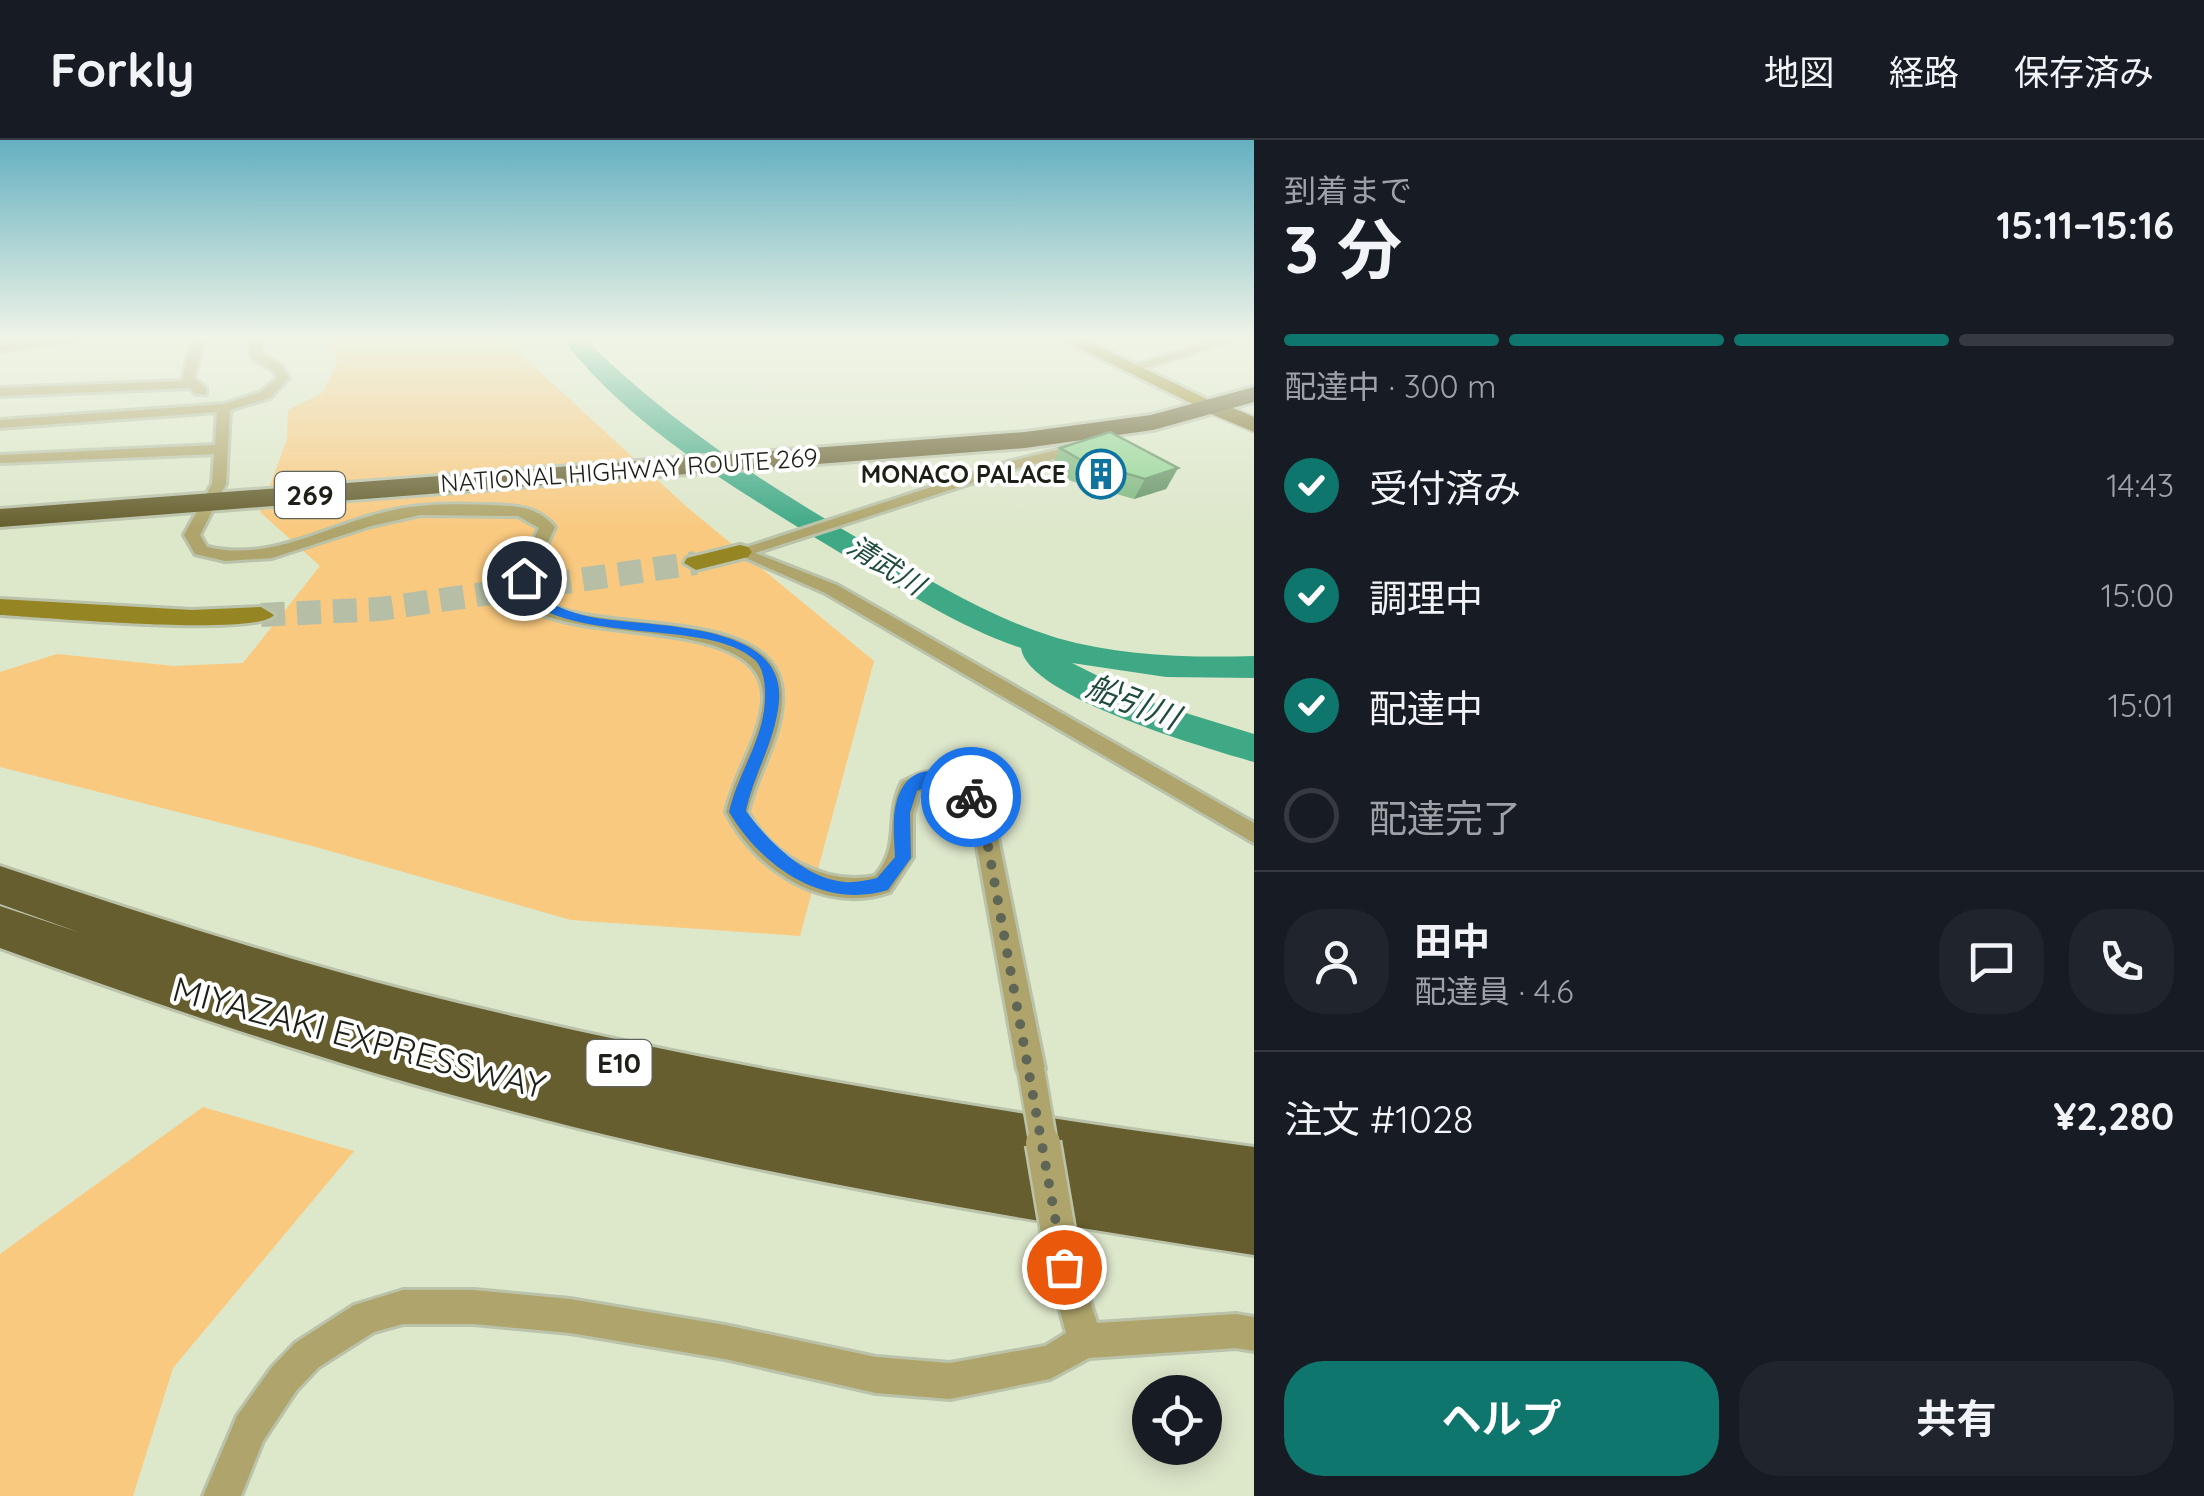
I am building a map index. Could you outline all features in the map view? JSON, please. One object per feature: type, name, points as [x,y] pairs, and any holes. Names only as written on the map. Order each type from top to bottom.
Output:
[{"type":"highway","name":"NATIONAL HIGHWAY ROUTE 269","points":[[0,518],[960,445],[1028,450],[1229,401]]},
{"type":"highway","name":"MIYAZAKI EXPRESSWAY","points":[[0,885],[184,949],[414,1016],[749,1093],[1093,1154],[1254,1176]]},
{"type":"highway","name":"MIYAZAKI EXPRESSWAY","points":[[0,927],[161,983],[396,1054],[746,1138],[1104,1203],[1254,1225]]},
{"type":"main road","points":[[1212,406],[1254,425]]},
{"type":"street","points":[[215,401],[224,408]]},
{"type":"street","points":[[0,424],[224,408],[244,401]]},
{"type":"street","points":[[1202,401],[1212,406]]},
{"type":"street","points":[[224,408],[219,484],[192,535],[195,546],[211,554],[233,557],[286,548],[402,514],[496,510],[536,516],[548,532],[520,586],[526,596],[549,609],[590,620],[732,643],[766,665],[772,681],[769,722],[758,760],[743,786],[737,812],[762,846],[784,863],[832,887],[860,890],[882,885],[903,858],[902,813],[910,788],[929,777],[953,782],[974,799],[982,813],[1064,1267],[1085,1341]]},
{"type":"street","points":[[0,459],[220,449]]},
{"type":"street","points":[[696,563],[1012,465],[1028,450]]},
{"type":"street","points":[[750,549],[765,564],[792,569],[831,589],[1254,834]]},
{"type":"street","points":[[0,607],[192,618],[261,615]]},
{"type":"street","points":[[222,1496],[266,1401],[296,1367],[366,1316],[403,1308],[474,1306],[570,1316],[725,1342],[876,1375],[950,1381],[1050,1362],[1085,1341],[1236,1331],[1254,1334]]},
{"type":"shaded area","points":[[305,401],[572,401],[688,508],[874,661],[800,936],[571,920],[316,847],[0,767],[0,672],[57,654],[174,666],[243,663],[320,566],[260,512],[287,439],[288,410]]},
{"type":"shaded area","points":[[203,1107],[354,1151],[173,1368],[133,1496],[0,1496],[0,1254]]},
{"type":"building","points":[[1110,432],[1178,468],[1145,479],[1081,460],[1060,448]]},
{"type":"waterway","name":"清武川","points":[[637,401],[710,457],[825,532],[995,626],[1050,647],[1101,658],[1166,666],[1254,667]]},
{"type":"waterway","name":"船引川","points":[[1036,651],[1079,684],[1107,698],[1169,723],[1254,748]]},
{"type":"tunnel","points":[[261,615],[380,609],[696,563]]},
{"type":"way so far","points":[[971,797],[982,813],[1064,1267]]},
{"type":"place","name":"MONACO PALACE","points":[[1101,474]]},
{"type":"route","points":[[524,578],[521,592],[549,609],[590,620],[732,643],[760,658],[772,681],[769,722],[758,760],[743,786],[737,812],[762,846],[804,874],[844,890],[882,885],[906,848],[902,813],[910,788],[938,776],[971,797]]}]
